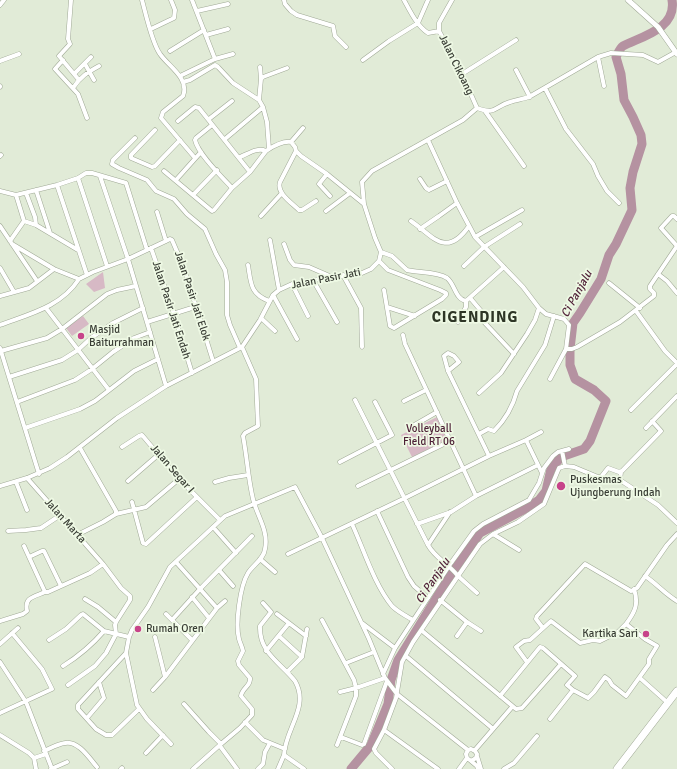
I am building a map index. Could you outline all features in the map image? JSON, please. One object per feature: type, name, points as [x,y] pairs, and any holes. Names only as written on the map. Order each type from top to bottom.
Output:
[{"type":"highway","points":[[617,769],[677,691]]},
{"type":"street","points":[[0,5],[4,0]]},
{"type":"street","points":[[71,0],[68,36],[70,44],[59,56],[79,80]]},
{"type":"street","points":[[142,0],[154,43],[160,54],[180,76],[183,82],[183,96],[163,112],[161,118],[195,158]]},
{"type":"street","points":[[151,29],[174,18],[175,10],[170,0]]},
{"type":"street","points":[[192,0],[215,59]]},
{"type":"street","points":[[284,0],[291,11],[298,15],[333,26],[335,36],[346,47]]},
{"type":"street","points":[[404,0],[418,23],[428,33],[439,31]]},
{"type":"street","points":[[363,60],[389,41],[418,23],[428,0]]},
{"type":"street","name":"Jalan Cikoang","points":[[452,0],[438,23],[439,31],[462,74],[477,108]]},
{"type":"street","points":[[514,354],[484,322],[482,319],[482,312],[468,300],[463,301],[459,297],[449,279],[445,276],[422,271],[406,270],[392,256],[382,252],[375,238],[364,204],[362,182],[372,171],[463,120],[477,108],[492,112],[511,102],[530,96],[598,57],[611,53],[622,53],[643,55],[658,62],[677,53],[660,30],[628,0]]},
{"type":"street","points":[[196,11],[228,4]]},
{"type":"street","points":[[206,35],[228,29]]},
{"type":"street","points":[[170,51],[204,30]]},
{"type":"street","points":[[462,74],[516,40]]},
{"type":"street","points":[[0,61],[19,54]]},
{"type":"street","points":[[180,76],[215,59],[233,54]]},
{"type":"street","points":[[74,74],[91,57]]},
{"type":"street","points":[[598,57],[604,86]]},
{"type":"street","points":[[63,60],[55,69],[78,94],[87,118]]},
{"type":"street","points":[[85,64],[94,80]]},
{"type":"street","points":[[164,171],[212,211],[232,188],[250,172],[267,150],[268,131],[263,108],[258,100],[233,83],[218,67],[215,65],[190,80],[183,82]]},
{"type":"street","points":[[73,88],[89,71],[99,66]]},
{"type":"street","points":[[258,100],[261,79],[260,67]]},
{"type":"street","points":[[261,79],[287,68]]},
{"type":"street","points":[[516,70],[530,96]]},
{"type":"street","points":[[545,88],[566,129],[593,164],[598,176],[607,190],[619,203]]},
{"type":"street","points":[[209,119],[232,101]]},
{"type":"street","points":[[178,121],[195,107],[199,108],[240,157],[250,172]]},
{"type":"street","points":[[225,139],[263,108]]},
{"type":"street","points":[[485,111],[524,166]]},
{"type":"street","points":[[212,125],[196,138],[196,145],[232,188]]},
{"type":"street","points":[[240,157],[257,150],[267,150],[287,142],[291,142],[303,128]]},
{"type":"street","points":[[155,130],[131,156],[131,158],[152,167],[155,166],[180,140]]},
{"type":"street","points":[[135,138],[113,160],[112,164],[147,180],[156,191],[174,199],[187,214],[206,229],[216,254],[225,270],[228,282],[227,315],[230,325],[256,379],[258,397],[258,426],[245,433],[243,436],[248,475],[254,503],[263,525],[266,541],[265,551],[244,580],[240,593],[238,624],[239,639],[243,650],[238,660],[240,665],[250,676],[251,680],[242,692],[242,698],[253,711],[246,722],[193,769]]},
{"type":"street","points":[[428,140],[474,237],[504,267],[539,308],[546,314],[564,319],[569,325],[568,349],[550,379]]},
{"type":"street","points":[[291,142],[296,151],[364,204]]},
{"type":"street","points":[[296,151],[278,186],[282,193],[299,210],[302,210],[316,201]]},
{"type":"street","points":[[176,180],[201,152]]},
{"type":"street","points":[[193,195],[217,170]]},
{"type":"street","points":[[0,191],[16,195],[57,185],[89,173],[100,176],[128,259],[166,386]]},
{"type":"street","points":[[327,174],[319,184],[330,196]]},
{"type":"street","name":"Jalan Pasir Jati Endah","points":[[100,176],[126,183],[174,314],[192,373]]},
{"type":"street","points":[[78,178],[107,266]]},
{"type":"street","points":[[420,179],[429,190],[447,181]]},
{"type":"street","points":[[57,185],[87,275]]},
{"type":"street","points":[[36,190],[50,233]]},
{"type":"street","points":[[26,193],[35,217],[36,225]]},
{"type":"street","points":[[261,216],[282,193]]},
{"type":"street","points":[[326,211],[350,193]]},
{"type":"street","points":[[11,243],[24,221],[16,195]]},
{"type":"street","points":[[420,229],[457,203]]},
{"type":"street","points":[[474,237],[522,210]]},
{"type":"street","points":[[157,212],[166,241]]},
{"type":"street","points":[[568,349],[620,322],[654,296],[654,293],[650,288],[677,246],[661,228],[672,216],[677,219]]},
{"type":"street","points":[[24,221],[36,225],[78,251]]},
{"type":"street","points":[[411,221],[435,240],[449,243],[458,238],[469,226]]},
{"type":"street","points":[[464,266],[484,247],[520,224]]},
{"type":"street","points":[[0,226],[37,281]]},
{"type":"street","name":"Jalan Pasir Jati Elok","points":[[79,279],[107,266],[128,259],[170,239],[174,242],[184,268],[213,361]]},
{"type":"street","points":[[270,240],[279,290]]},
{"type":"street","points":[[0,325],[46,308],[74,288],[79,279],[54,269],[11,243]]},
{"type":"street","points":[[284,244],[290,260],[294,265],[310,267],[332,277]]},
{"type":"street","points":[[382,252],[379,261],[388,270],[440,290],[446,294],[442,299],[394,328],[390,326],[384,290]]},
{"type":"street","name":"Jalan Pasir Jati","points":[[241,348],[261,318],[272,295],[279,290],[292,284],[362,273],[371,269],[379,261]]},
{"type":"street","points":[[248,265],[252,287],[258,296],[269,301]]},
{"type":"street","points":[[458,322],[466,308],[468,300],[504,267]]},
{"type":"street","points":[[0,268],[14,292]]},
{"type":"street","points":[[0,296],[28,288],[54,269]]},
{"type":"street","points":[[658,274],[667,281],[677,293]]},
{"type":"street","points":[[343,275],[360,308],[362,347]]},
{"type":"street","points":[[313,280],[337,322]]},
{"type":"street","points":[[609,283],[640,308]]},
{"type":"street","points":[[292,284],[308,316]]},
{"type":"street","points":[[39,474],[0,350],[47,338],[62,329],[107,294],[136,286]]},
{"type":"street","points":[[272,295],[297,339]]},
{"type":"street","points":[[387,306],[415,316]]},
{"type":"street","points":[[147,322],[195,307]]},
{"type":"street","points":[[46,308],[109,390]]},
{"type":"street","points":[[9,377],[62,360],[78,350],[91,338],[112,323],[143,308]]},
{"type":"street","points":[[479,393],[501,373],[535,320],[539,308]]},
{"type":"street","points":[[631,410],[677,363],[665,351],[636,311]]},
{"type":"street","points":[[479,434],[488,429],[494,431],[508,413],[517,391],[545,345],[554,316]]},
{"type":"street","points":[[261,318],[275,331]]},
{"type":"street","points":[[17,402],[76,380],[134,338],[150,332]]},
{"type":"street","points":[[403,335],[405,344],[476,496]]},
{"type":"street","points":[[0,486],[39,474],[50,468],[80,448],[117,418],[166,386],[241,348]]},
{"type":"street","points":[[25,428],[95,401],[134,371],[158,359]]},
{"type":"street","points":[[448,371],[490,456]]},
{"type":"street","points":[[404,401],[426,390]]},
{"type":"street","points":[[646,428],[677,396]]},
{"type":"street","points":[[355,400],[428,545],[437,557],[477,593]]},
{"type":"street","points":[[340,462],[391,437],[392,435],[375,402]]},
{"type":"street","points":[[411,427],[437,412]]},
{"type":"street","points":[[652,421],[660,431],[620,472],[620,480],[658,505],[677,523]]},
{"type":"street","points":[[288,554],[541,432]]},
{"type":"street","name":"Jalan Segar I","points":[[122,447],[138,436],[142,435],[178,479],[220,520]]},
{"type":"street","points":[[526,440],[542,473]]},
{"type":"street","points":[[358,486],[450,441]]},
{"type":"street","points":[[80,448],[116,511],[116,514]]},
{"type":"street","points":[[341,737],[362,745],[364,744],[395,648],[474,530],[482,524],[529,500],[534,493],[544,468],[553,456],[558,452],[563,453],[570,449]]},
{"type":"street","points":[[563,453],[565,464]]},
{"type":"street","points":[[128,481],[158,455]]},
{"type":"street","points":[[565,464],[598,477],[601,477],[608,468],[620,472]]},
{"type":"street","points":[[392,769],[376,754],[374,749],[384,730],[402,662],[457,574],[480,544],[493,534],[518,522],[544,504],[559,468],[565,464]]},
{"type":"street","points":[[417,524],[451,512],[476,496],[538,465]]},
{"type":"street","points":[[215,482],[248,475]]},
{"type":"street","name":"Jalan Marta","points":[[27,478],[130,596],[130,600],[116,622]]},
{"type":"street","points":[[77,535],[116,514],[146,507],[178,479]]},
{"type":"street","points":[[16,482],[27,510]]},
{"type":"street","points":[[171,744],[148,721],[139,709],[126,653],[132,630],[148,607],[170,567],[220,520],[225,516],[254,503],[294,487],[322,538],[362,623],[386,679],[395,692],[468,750],[475,750]]},
{"type":"street","points":[[132,502],[143,543],[146,544],[196,497]]},
{"type":"street","points":[[377,511],[408,577],[414,586],[428,598]]},
{"type":"street","points":[[428,545],[451,512]]},
{"type":"street","points":[[8,531],[41,528],[59,516]]},
{"type":"street","points":[[352,524],[378,583],[388,600],[398,610],[413,620]]},
{"type":"street","points":[[213,527],[236,553]]},
{"type":"street","points":[[493,534],[519,550]]},
{"type":"street","points":[[527,662],[516,647],[524,641],[530,640],[552,621],[580,643],[593,640],[600,641],[618,633],[637,607],[634,590],[667,545],[677,534]]},
{"type":"street","points":[[172,620],[252,536]]},
{"type":"street","points":[[24,546],[45,592]]},
{"type":"street","points":[[30,557],[44,551],[60,586]]},
{"type":"street","points":[[260,559],[275,572]]},
{"type":"street","points":[[176,562],[217,608]]},
{"type":"street","points":[[0,621],[26,612],[26,604],[28,600],[90,573],[103,564]]},
{"type":"street","points":[[543,628],[536,619],[537,616],[585,564],[623,587],[631,591],[634,590]]},
{"type":"street","points":[[219,570],[233,586]]},
{"type":"street","points":[[645,576],[661,588],[666,595],[677,601]]},
{"type":"street","points":[[192,598],[209,618]]},
{"type":"street","points":[[68,685],[95,666],[106,654],[116,634],[116,622],[98,607],[85,599]]},
{"type":"street","points":[[440,600],[467,622],[481,631]]},
{"type":"street","points":[[153,690],[175,665],[217,608],[225,601]]},
{"type":"street","points":[[263,603],[271,611],[259,628],[262,645],[295,681],[298,686],[300,696],[298,714],[278,769]]},
{"type":"street","points":[[49,640],[66,629],[83,614],[104,631],[129,637]]},
{"type":"street","points":[[166,614],[192,640]]},
{"type":"street","points":[[277,614],[306,636]]},
{"type":"street","points":[[322,620],[346,663],[356,688],[356,696],[337,745]]},
{"type":"street","points":[[457,636],[467,622]]},
{"type":"street","points":[[266,651],[289,623]]},
{"type":"street","points":[[362,623],[395,648]]},
{"type":"street","points":[[500,696],[540,647],[575,676],[567,685],[573,690],[588,698],[605,677],[609,680],[612,686],[626,696],[650,664],[649,660],[657,646],[645,639],[626,624]]},
{"type":"street","points":[[0,644],[18,628]]},
{"type":"street","points":[[287,672],[302,657],[307,629]]},
{"type":"street","points":[[421,630],[516,709],[522,708],[561,664]]},
{"type":"street","points":[[63,666],[78,657],[92,645],[104,631]]},
{"type":"street","points":[[0,713],[52,690],[42,669],[12,633]]},
{"type":"street","points":[[155,636],[165,677]]},
{"type":"street","points":[[279,636],[302,657]]},
{"type":"street","points":[[346,663],[374,652]]},
{"type":"street","points":[[126,653],[78,705],[78,709],[92,725],[106,735],[112,735],[139,709]]},
{"type":"street","points":[[406,656],[492,728]]},
{"type":"street","points":[[0,662],[26,702],[52,769],[67,762]]},
{"type":"street","points":[[640,678],[668,703]]},
{"type":"street","points":[[340,692],[386,679]]},
{"type":"street","points":[[87,718],[99,706],[104,698],[99,682]]},
{"type":"street","points":[[550,719],[573,690]]},
{"type":"street","points":[[184,704],[221,745],[237,769]]},
{"type":"street","points":[[475,750],[512,706]]},
{"type":"street","points":[[246,722],[263,740],[285,749]]},
{"type":"street","points":[[384,730],[438,769]]},
{"type":"street","points":[[0,735],[34,758],[36,769]]},
{"type":"street","points":[[146,753],[163,736]]},
{"type":"street","points":[[504,769],[514,763],[537,736]]},
{"type":"street","points":[[34,758],[65,743],[71,743],[76,745],[97,767]]},
{"type":"street","points":[[258,769],[263,764],[265,752],[270,743]]},
{"type":"street","points":[[468,750],[466,754],[479,769]]},
{"type":"street","points":[[475,750],[479,769]]},
{"type":"street","points":[[284,755],[304,769]]},
{"type":"street","points":[[459,769],[469,759],[476,758],[477,756]]},
{"type":"green space","points":[[103,272],[105,288],[94,292],[86,284]]},
{"type":"green space","points":[[83,316],[89,324],[72,336],[66,328]]},
{"type":"green space","name":"Volleyball Field RT 06","points":[[437,417],[447,440],[412,457],[401,435]]},
{"type":"waterway","name":"Ci Panjalu","points":[[351,769],[371,745],[388,704],[391,680],[398,660],[448,579],[480,533],[539,500],[546,491],[551,469],[561,457],[584,449],[590,441],[606,401],[594,390],[575,379],[570,365],[573,323],[601,279],[609,255],[616,244],[632,210],[630,188],[633,172],[642,144],[641,135],[624,100],[621,74],[616,57],[623,46],[647,35],[663,25],[669,18],[672,10],[672,0]]},
{"type":"place","name":"Masjid Baiturrahman","points":[[81,336]]},
{"type":"place","name":"Puskesmas Ujungberung Indah","points":[[561,486]]},
{"type":"place","name":"Rumah Oren","points":[[138,629]]},
{"type":"place","name":"Kartika Sari","points":[[646,634]]},
{"type":"district","name":"CIGENDING","points":[[475,318]]}]
